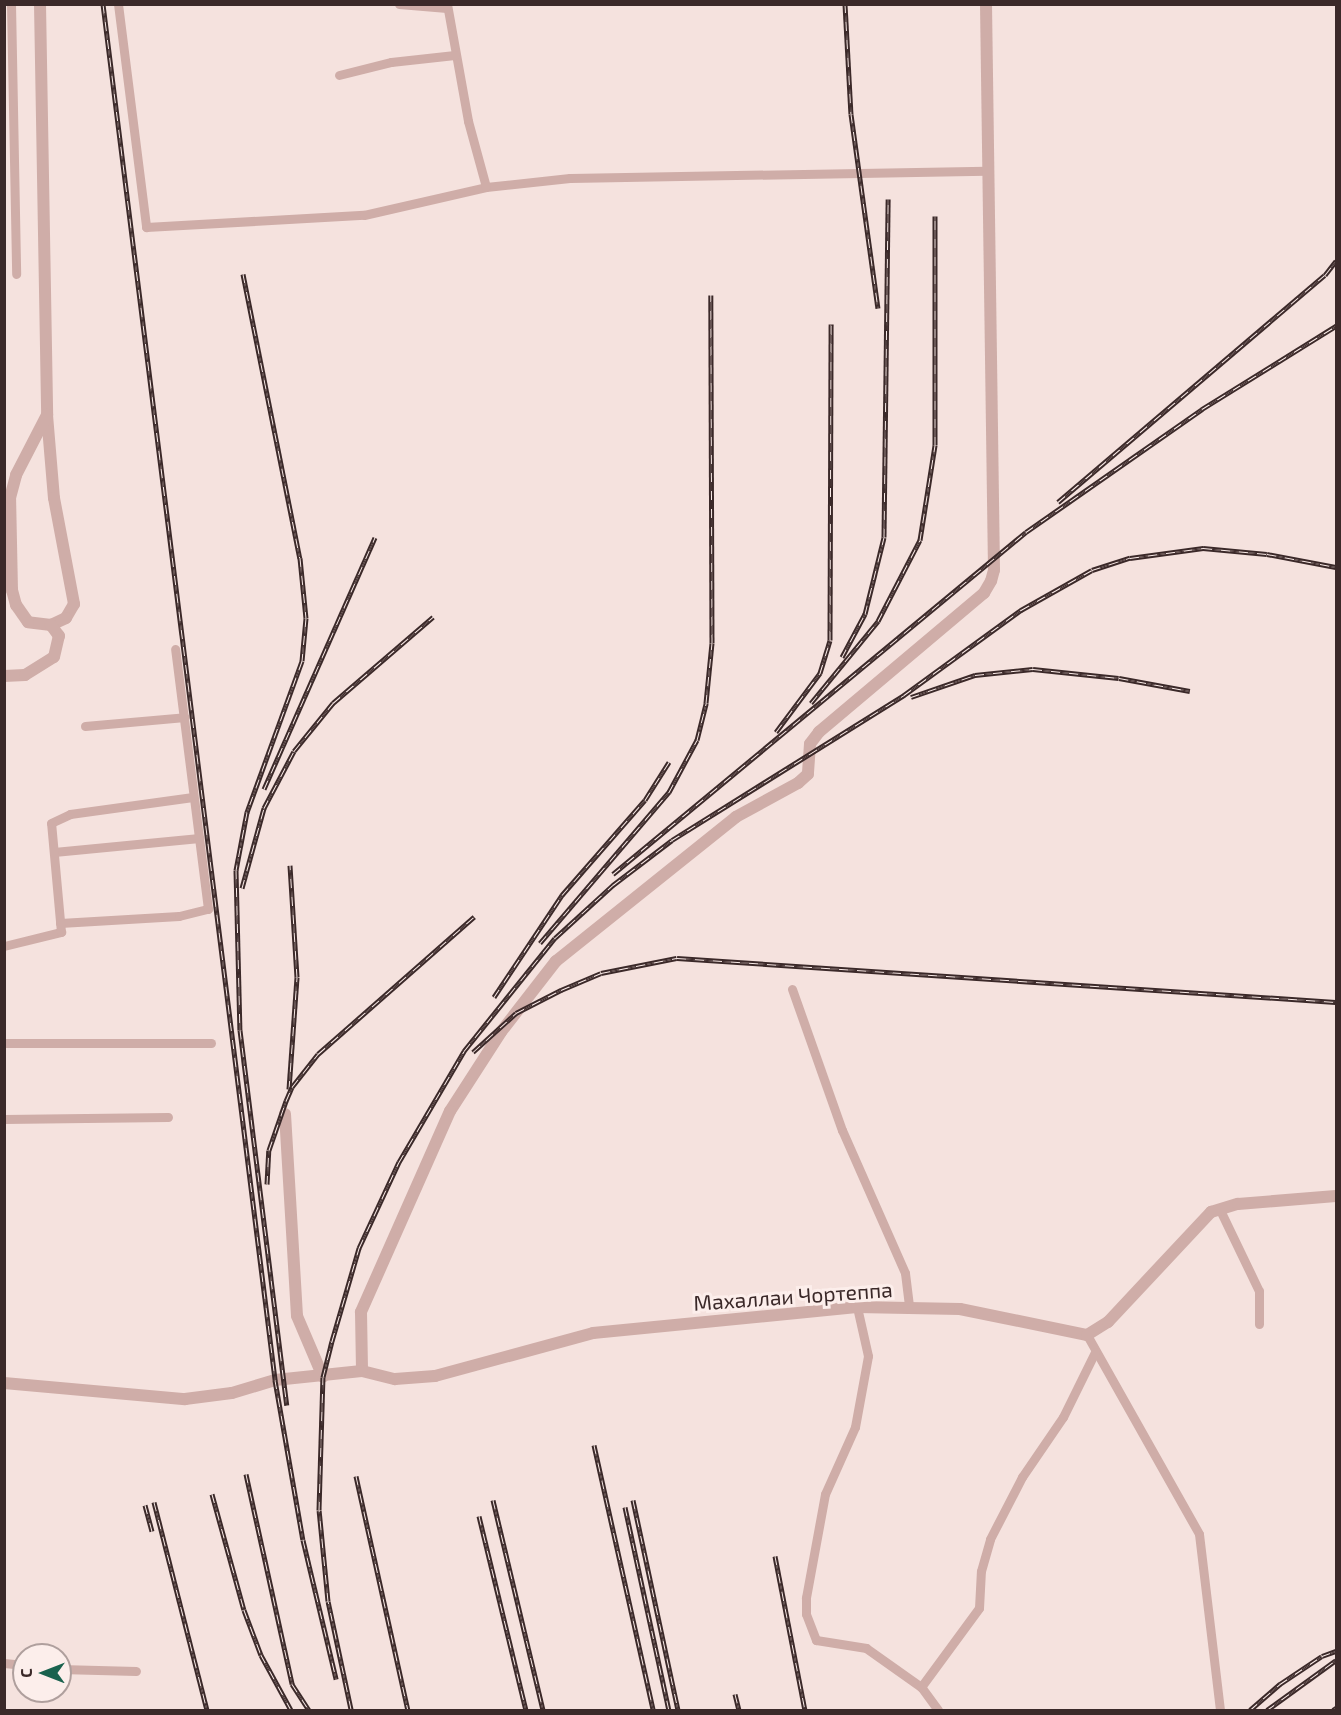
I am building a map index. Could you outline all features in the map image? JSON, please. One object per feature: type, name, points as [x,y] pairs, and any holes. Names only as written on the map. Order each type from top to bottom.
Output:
[{"type":"street","points":[[11,4],[16,274]]},
{"type":"street","points":[[40,4],[47,415],[54,498],[74,604],[66,618],[51,626],[28,622],[16,605],[12,590],[10,498],[16,475],[47,415]]},
{"type":"street","points":[[118,4],[146,227],[364,215],[486,187],[570,178],[986,171]]},
{"type":"street","points":[[399,4],[447,6],[455,55],[486,187]]},
{"type":"street","points":[[4,1383],[185,1399],[232,1393],[275,1380],[323,1377],[362,1371],[361,1312],[450,1111],[501,1032],[556,961],[736,816],[798,783],[808,774],[810,744],[819,732],[984,592],[994,570],[986,193],[986,4]]},
{"type":"street","points":[[339,75],[391,62],[455,55]]},
{"type":"street","points":[[4,676],[25,675],[54,657],[58,636],[51,626]]},
{"type":"street","points":[[60,922],[179,916],[208,909],[175,649]]},
{"type":"street","points":[[85,726],[185,717]]},
{"type":"street","points":[[4,946],[61,932],[51,823],[70,814],[193,797]]},
{"type":"street","points":[[54,852],[199,837]]},
{"type":"street","points":[[792,989],[842,1130],[905,1273],[909,1307]]},
{"type":"street","points":[[4,1043],[211,1043]]},
{"type":"street","points":[[285,1114],[297,1316],[323,1377]]},
{"type":"street","points":[[4,1119],[168,1117]]},
{"type":"street","points":[[1220,1710],[1199,1534],[1087,1335],[1108,1322],[1211,1212],[1264,1201],[1336,1196]]},
{"type":"street","points":[[1220,1210],[1259,1291],[1259,1324]]},
{"type":"street","points":[[857,1307],[868,1356],[855,1427],[825,1494],[806,1598],[806,1614],[816,1640],[866,1648],[921,1687],[938,1710]]},
{"type":"street","name":"Махаллаи Чортеппа","points":[[362,1371],[395,1379],[435,1376],[593,1333],[857,1307],[960,1309],[1087,1335]]},
{"type":"street","points":[[921,1687],[979,1608],[981,1571],[990,1539],[1022,1477],[1064,1417],[1095,1352]]},
{"type":"street","points":[[72,1669],[136,1671]]},
{"type":"railway","points":[[103,4],[275,1380],[303,1540],[336,1679]]},
{"type":"railway","points":[[845,4],[851,114],[878,308]]},
{"type":"railway","points":[[842,657],[865,614],[884,537],[888,199]]},
{"type":"railway","points":[[811,703],[878,621],[920,540],[935,445],[935,216]]},
{"type":"railway","points":[[1058,502],[1325,275],[1336,261]]},
{"type":"railway","points":[[243,274],[300,558],[306,618],[302,661],[247,812],[236,870],[240,1030],[287,1405]]},
{"type":"railway","points":[[540,943],[669,792],[697,740],[706,703],[712,643],[711,295]]},
{"type":"railway","points":[[776,732],[820,673],[830,640],[831,324]]},
{"type":"railway","points":[[613,874],[1026,532],[1202,409],[1336,326]]},
{"type":"railway","points":[[264,789],[375,537]]},
{"type":"railway","points":[[351,1709],[328,1601],[319,1510],[323,1377],[332,1341],[359,1248],[399,1162],[464,1051],[555,938],[613,885],[672,840],[904,695],[1021,610],[1092,570],[1130,558],[1203,548],[1267,554],[1336,567]]},
{"type":"railway","points":[[242,888],[264,808],[294,751],[333,703],[433,617]]},
{"type":"railway","points":[[911,697],[975,675],[1033,669],[1119,678],[1190,691]]},
{"type":"railway","points":[[494,997],[562,895],[645,800],[669,762]]},
{"type":"railway","points":[[289,1089],[297,977],[290,865]]},
{"type":"railway","points":[[267,1184],[269,1150],[292,1087],[318,1054],[474,917]]},
{"type":"railway","points":[[473,1052],[516,1013],[561,990],[601,973],[677,958],[1336,1002]]},
{"type":"railway","points":[[594,1445],[653,1710]]},
{"type":"railway","points":[[246,1474],[292,1684],[309,1710]]},
{"type":"railway","points":[[356,1476],[408,1710]]},
{"type":"railway","points":[[212,1494],[244,1610],[261,1655],[291,1710]]},
{"type":"railway","points":[[493,1500],[543,1710]]},
{"type":"railway","points":[[633,1500],[678,1710]]},
{"type":"railway","points":[[154,1502],[207,1710]]},
{"type":"railway","points":[[145,1505],[152,1531]]},
{"type":"railway","points":[[625,1507],[669,1710]]},
{"type":"railway","points":[[479,1516],[526,1710]]},
{"type":"railway","points":[[775,1556],[805,1710]]},
{"type":"railway","points":[[1250,1710],[1280,1684],[1322,1656],[1336,1651]]},
{"type":"railway","points":[[1267,1710],[1336,1660]]},
{"type":"railway","points":[[735,1694],[739,1710]]}]
